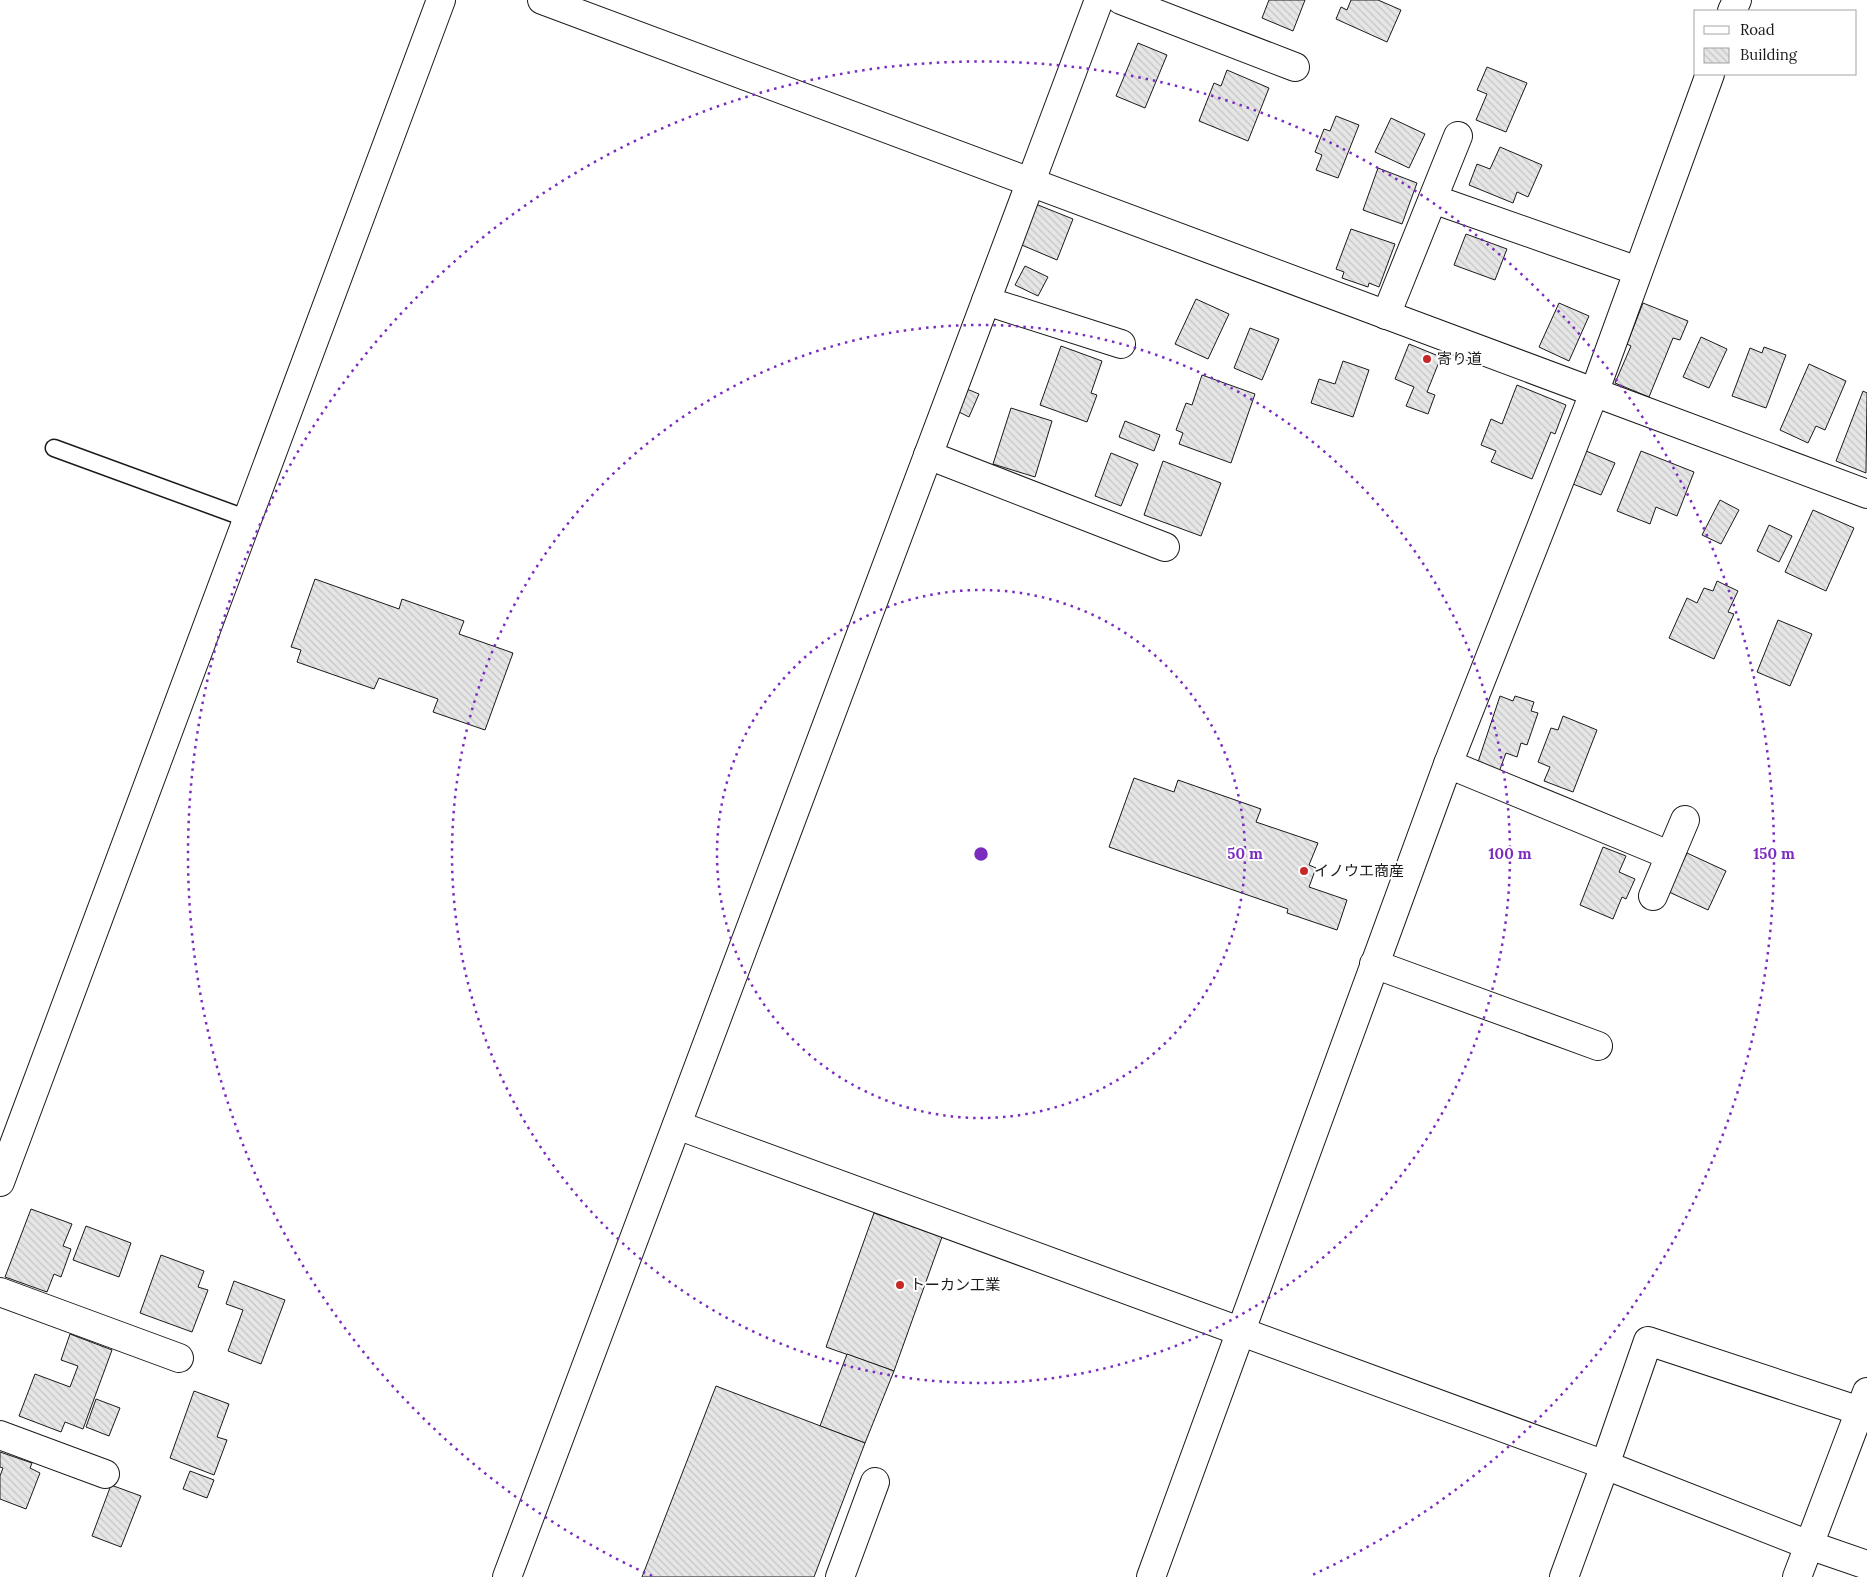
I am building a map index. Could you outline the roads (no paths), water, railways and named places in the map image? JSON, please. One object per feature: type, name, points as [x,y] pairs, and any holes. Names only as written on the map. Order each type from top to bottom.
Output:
[{"type":"street","points":[[0,1182],[442,0]]},
{"type":"street","points":[[542,0],[1867,494]]},
{"type":"street","points":[[507,1577],[1099,0]]},
{"type":"street","points":[[1121,0],[1295,67]]},
{"type":"street","points":[[1151,1577],[1448,764],[1594,393],[1710,75]]},
{"type":"street","points":[[1386,315],[1458,136]]},
{"type":"street","points":[[1433,199],[1638,271]]},
{"type":"street","points":[[986,301],[1121,344]]},
{"type":"street","points":[[928,455],[1165,547]]},
{"type":"street","points":[[1448,764],[1669,855]]},
{"type":"street","points":[[1653,896],[1685,820]]},
{"type":"street","points":[[1374,964],[1598,1046]]},
{"type":"street","points":[[677,1125],[1605,1465],[1809,1545],[1867,1565]]},
{"type":"street","points":[[0,1292],[179,1358]]},
{"type":"street","points":[[1564,1577],[1648,1341],[1864,1401],[1797,1577]]},
{"type":"street","points":[[0,1435],[105,1474]]},
{"type":"street","points":[[840,1577],[875,1482]]},
{"type":"lane","points":[[54,448],[248,519]]},
{"type":"place","name":"寄り道","points":[[1427,359]]},
{"type":"place","name":"イノウエ商産","points":[[1304,871]]},
{"type":"place","name":"トーカン工業","points":[[900,1285]]}]
